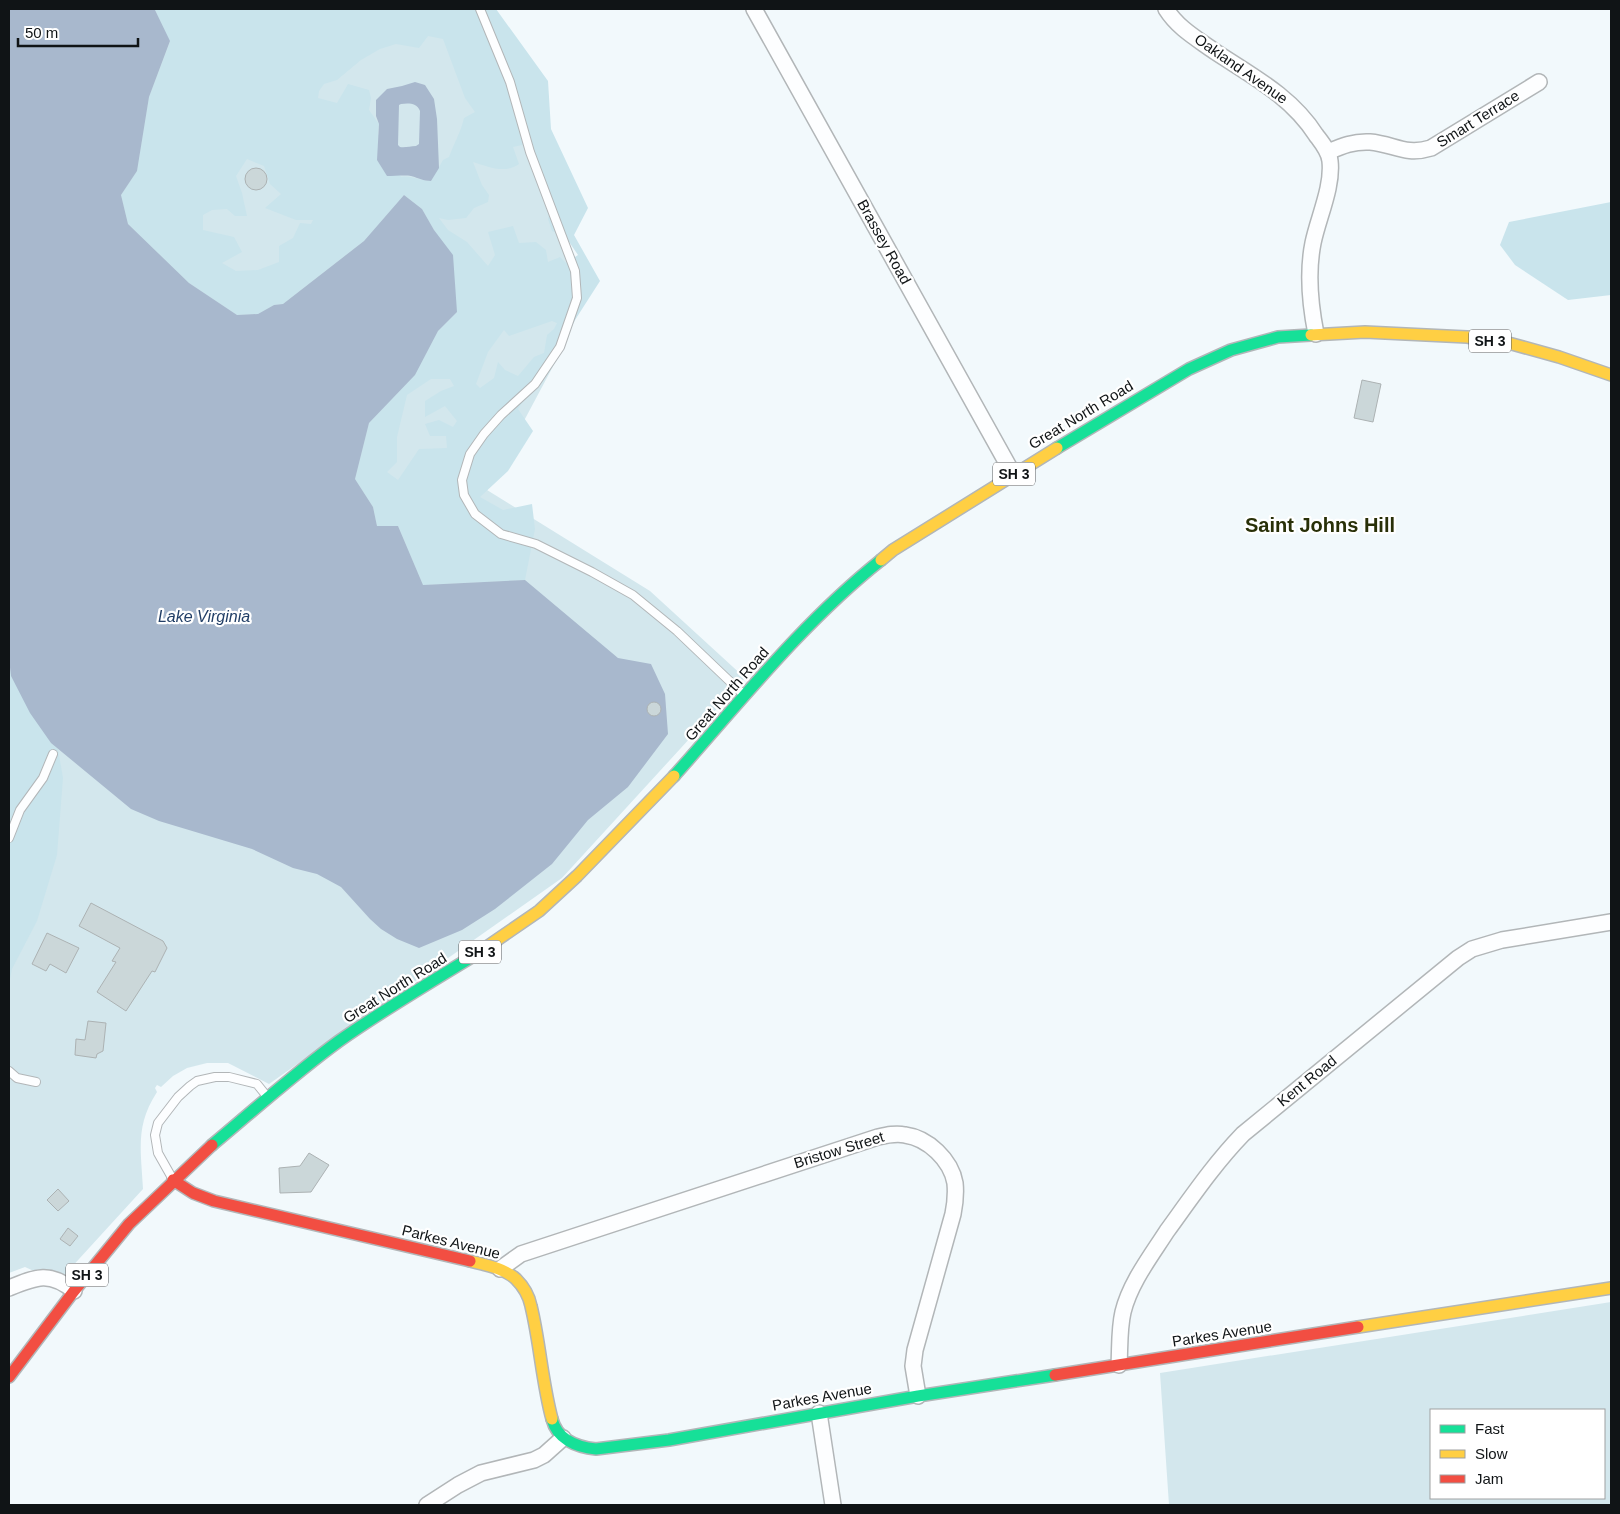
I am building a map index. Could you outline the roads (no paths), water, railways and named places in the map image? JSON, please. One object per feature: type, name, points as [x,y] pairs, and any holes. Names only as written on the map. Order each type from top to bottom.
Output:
[{"type":"main road","name":"Great North Road","points":[[9,1377],[74,1290],[129,1224],[173,1180],[268,1097],[338,1042],[480,952],[539,911],[577,876],[659,793],[786,649],[820,614],[873,565],[1013,474],[1160,385],[1211,358],[1252,343],[1278,337],[1365,332],[1466,337],[1512,344],[1559,357],[1611,375]]},
{"type":"main road","name":"Parkes Avenue","points":[[173,1180],[183,1189],[214,1201],[500,1269],[521,1282],[527,1293],[534,1322],[550,1416],[556,1430],[563,1438],[570,1443],[584,1448],[613,1448],[670,1440],[918,1396],[1611,1288]]},
{"type":"street","name":"Brassey Road","points":[[754,9],[1013,474]]},
{"type":"street","name":"Oakland Avenue","points":[[1166,9],[1174,21],[1190,34],[1276,91],[1291,104],[1310,126],[1328,152]]},
{"type":"street","name":"Smart Terrace","points":[[1328,152],[1359,142],[1382,144],[1406,152],[1431,148],[1539,82]]},
{"type":"street","points":[[1316,334],[1311,299],[1310,261],[1329,182],[1330,160],[1328,152]]},
{"type":"street","name":"Kent Road","points":[[1120,1366],[1120,1330],[1123,1311],[1130,1292],[1171,1226],[1215,1165],[1243,1134],[1458,958],[1472,949],[1502,940],[1611,922]]},
{"type":"street","name":"Bristow Street","points":[[500,1269],[521,1254],[530,1251],[878,1137],[893,1134],[905,1135],[930,1145],[941,1155],[950,1168],[956,1196],[953,1214],[916,1350],[914,1366],[918,1396]]},
{"type":"street","points":[[9,1288],[32,1279],[45,1277],[64,1283],[74,1290]]},
{"type":"street","points":[[819,1413],[833,1505]]},
{"type":"street","points":[[428,1505],[458,1485],[481,1473],[534,1460],[544,1455],[563,1438]]},
{"type":"lane","points":[[480,9],[510,82],[530,152],[575,271],[577,298],[560,347],[535,384],[501,415],[470,454],[462,480],[464,496],[475,514],[501,534],[536,544],[634,595],[677,631],[746,696]]},
{"type":"lane","points":[[9,838],[20,810],[43,778],[53,754]]},
{"type":"lane","points":[[9,1071],[16,1078],[36,1082]]},
{"type":"lane","points":[[173,1180],[158,1152],[154,1135],[158,1123],[178,1097],[190,1086],[215,1077],[229,1078],[257,1084],[268,1097]]},
{"type":"water","name":"Lake Virginia","points":[[9,9],[156,9],[170,41],[149,97],[137,171],[121,195],[128,224],[189,283],[237,315],[258,314],[274,305],[283,304],[364,241],[404,195],[422,209],[434,230],[453,255],[457,312],[438,331],[415,375],[369,423],[355,479],[373,507],[377,526],[398,526],[423,585],[525,580],[618,658],[651,664],[665,694],[668,734],[628,787],[588,820],[552,864],[495,909],[462,930],[419,948],[397,939],[381,929],[341,887],[317,874],[293,868],[252,849],[159,821],[131,809],[51,743],[30,713],[11,676],[9,659]]},
{"type":"water","points":[[415,82],[425,85],[434,99],[437,119],[439,168],[431,181],[409,176],[387,176],[377,160],[379,124],[376,116],[376,100],[387,89]],"holes":[[[399,105],[415,105],[419,108],[419,144],[416,146],[400,147],[398,145]]]},
{"type":"district","name":"Saint Johns Hill","points":[[1320,525]]}]
